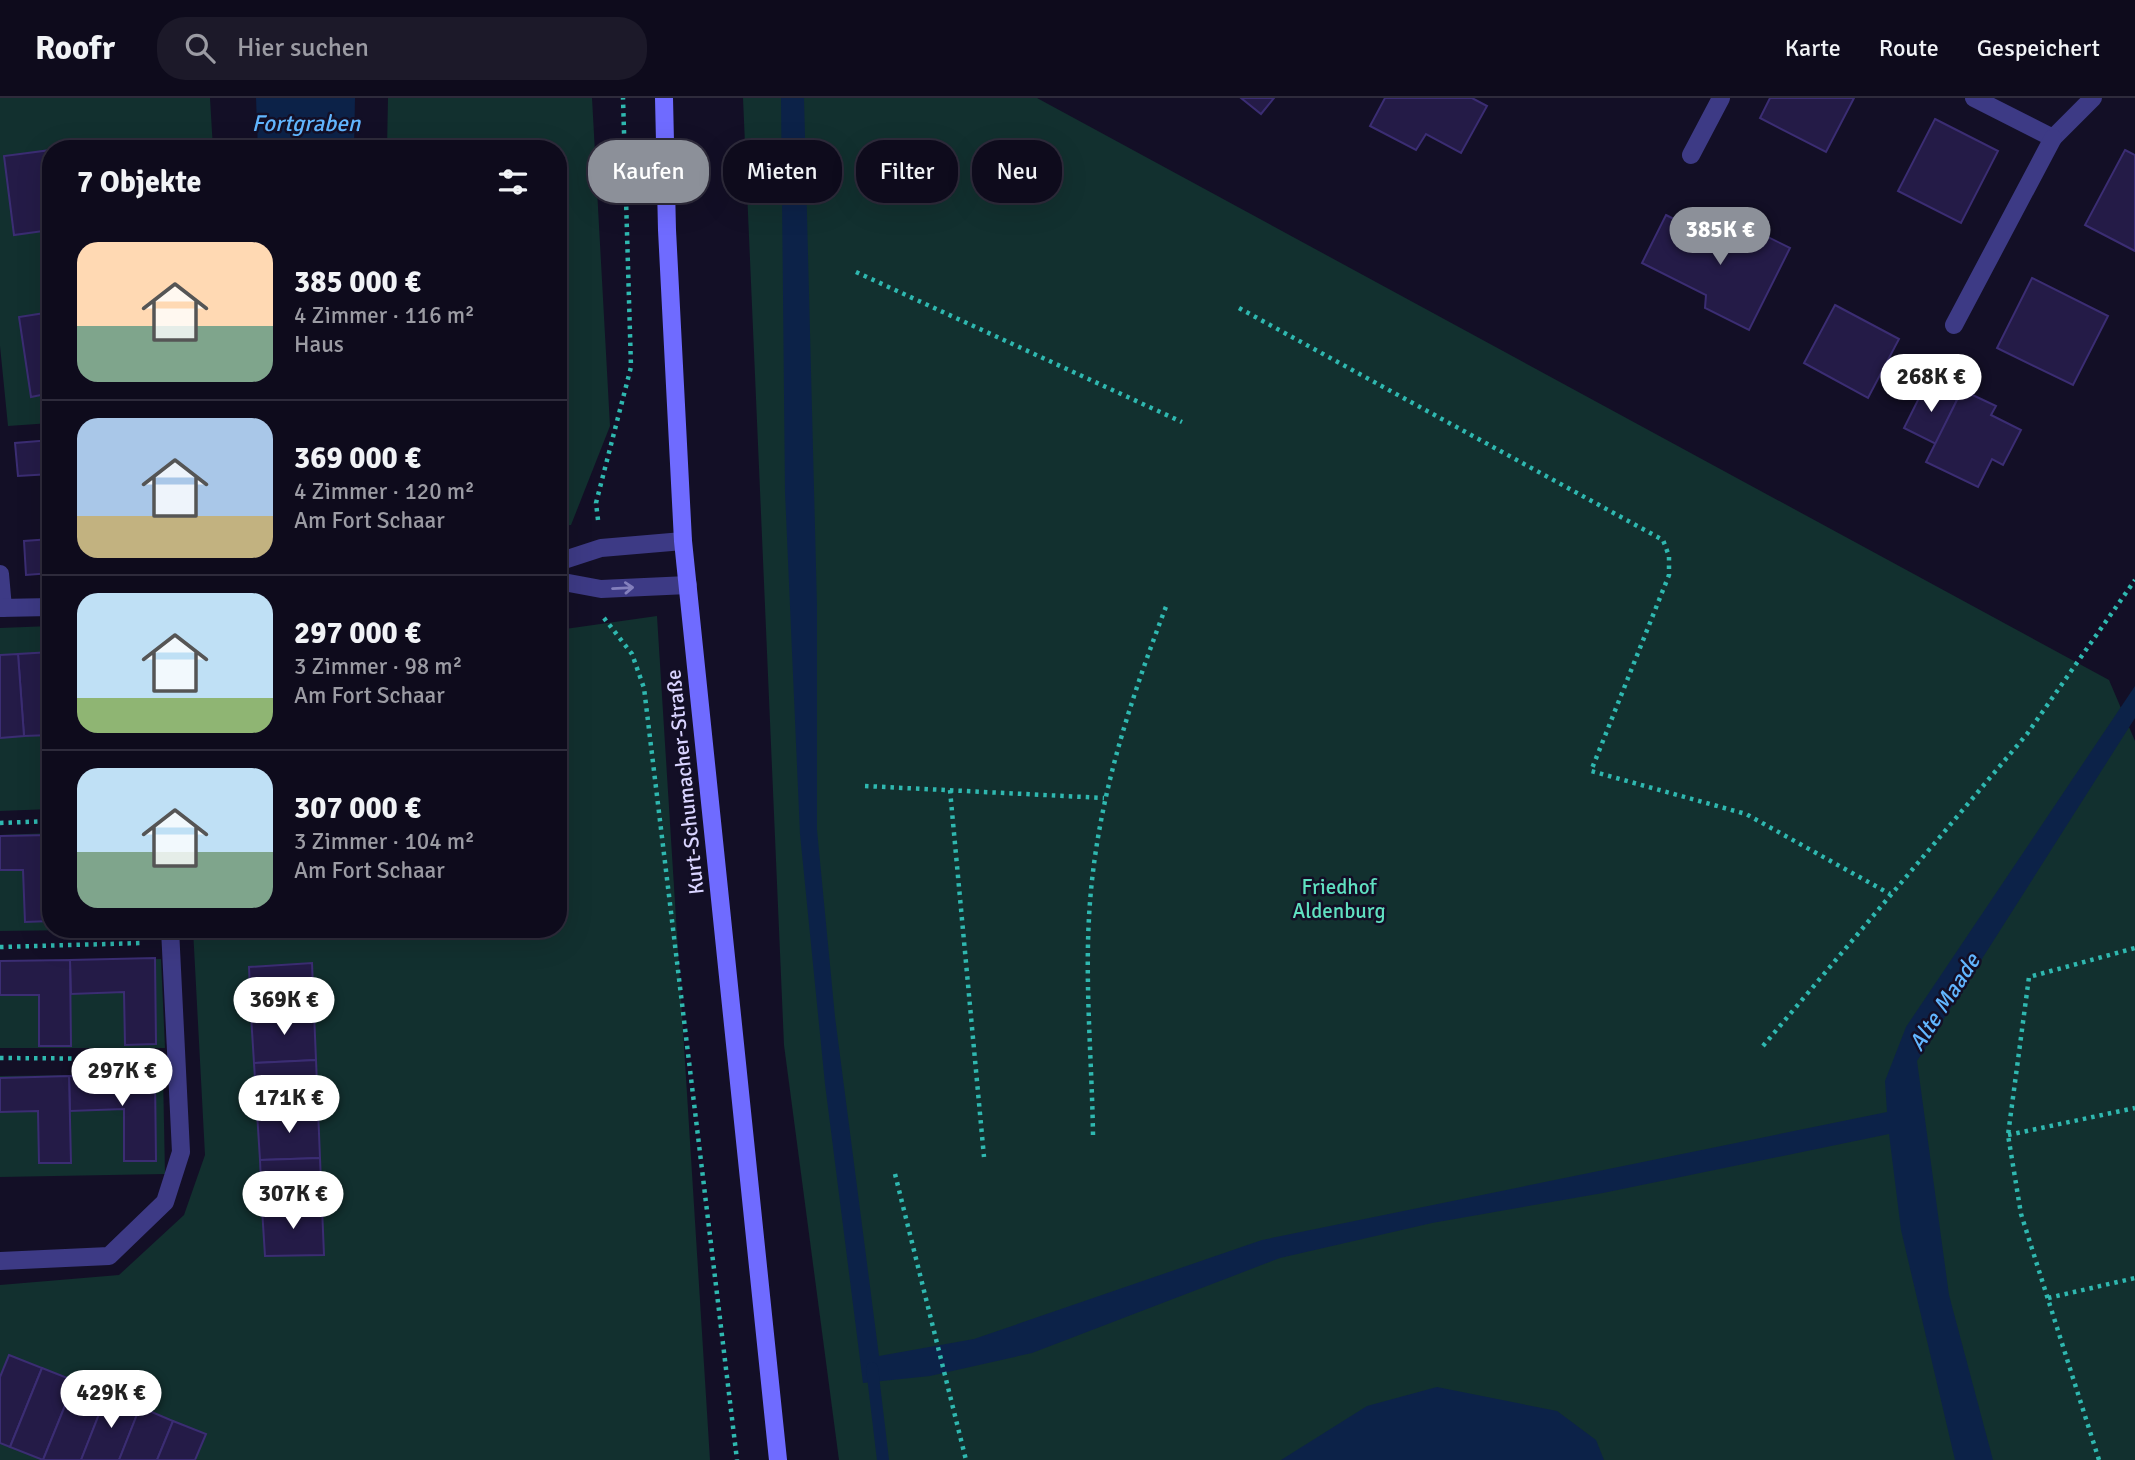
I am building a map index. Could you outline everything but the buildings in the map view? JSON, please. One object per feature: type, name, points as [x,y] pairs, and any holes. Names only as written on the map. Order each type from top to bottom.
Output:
[{"type":"main road","name":"Kurt-Schumacher-Straße","points":[[664,98],[668,244],[683,541],[778,1460]]},
{"type":"street","points":[[1691,155],[1721,98]]},
{"type":"street","points":[[1974,98],[2053,138]]},
{"type":"street","points":[[1954,325],[2053,138],[2093,98]]},
{"type":"street","points":[[567,559],[601,548],[683,541]]},
{"type":"street","points":[[0,575],[2,608],[42,607]]},
{"type":"street","points":[[567,583],[601,589],[688,585]]},
{"type":"street","points":[[0,1261],[108,1256],[165,1202],[181,1152],[170,938]]},
{"type":"path","points":[[601,548],[596,503],[631,367],[623,98]]},
{"type":"path","points":[[856,272],[1182,422]]},
{"type":"path","points":[[1239,308],[1663,540],[1669,556],[1669,575],[1591,771],[1746,814],[1890,894]]},
{"type":"path","points":[[1763,1046],[2027,734],[2135,580]]},
{"type":"path","points":[[601,589],[602,616],[632,654],[644,688],[737,1460]]},
{"type":"path","points":[[1093,1135],[1089,918],[1104,798],[1131,696],[1167,604]]},
{"type":"path","points":[[865,786],[1104,798]]},
{"type":"path","points":[[950,790],[985,1157]]},
{"type":"path","points":[[0,823],[42,821]]},
{"type":"path","points":[[0,947],[139,938]]},
{"type":"path","points":[[2099,1460],[2021,1214],[2008,1135],[2029,977],[2135,948]]},
{"type":"path","points":[[0,1058],[176,1059]]},
{"type":"path","points":[[2008,1135],[2135,1108]]},
{"type":"path","points":[[895,1174],[933,1318],[966,1460]]},
{"type":"path","points":[[2048,1298],[2135,1278]]},
{"type":"green space","points":[[0,98],[210,98],[212,140],[42,140],[42,424],[8,426],[0,346]]},
{"type":"green space","points":[[388,98],[592,98],[594,140],[588,140],[588,203],[598,203],[610,426],[571,525],[567,525],[567,140],[387,140]]},
{"type":"green space","name":"Friedhof Aldenburg","points":[[743,98],[1037,98],[2109,680],[2135,741],[2135,1460],[839,1460],[784,1045],[748,203],[842,203],[842,140],[745,140]]},
{"type":"green space","points":[[657,616],[710,1460],[0,1460],[0,1285],[119,1275],[184,1215],[205,1155],[193,938],[567,938],[567,629]]},
{"type":"green space","points":[[42,626],[42,809],[0,811],[0,628]]},
{"type":"green space","points":[[42,833],[42,930],[0,931],[0,835]]},
{"type":"green space","points":[[161,959],[165,1048],[0,1048],[0,961]]},
{"type":"green space","points":[[163,1074],[165,1174],[0,1177],[0,1076]]},
{"type":"water","name":"Fortgraben","points":[[256,98],[355,98],[354,140],[258,140]]},
{"type":"water","points":[[781,98],[804,98],[805,140],[781,140]]},
{"type":"water","name":"Alte Maade","points":[[782,203],[807,203],[817,606],[817,830],[835,1017],[879,1356],[974,1339],[1262,1240],[1887,1112],[1885,1081],[1906,1027],[2135,686],[2135,718],[1917,1061],[1949,1295],[1993,1460],[1955,1460],[1901,1230],[1889,1134],[1603,1193],[1432,1223],[1280,1258],[1032,1353],[930,1376],[863,1383],[825,1084],[800,834],[785,492]]},
{"type":"water","points":[[1437,1387],[1557,1411],[1596,1440],[1604,1460],[1281,1460],[1367,1406]]},
{"type":"waterway","points":[[872,1368],[883,1460]]}]
